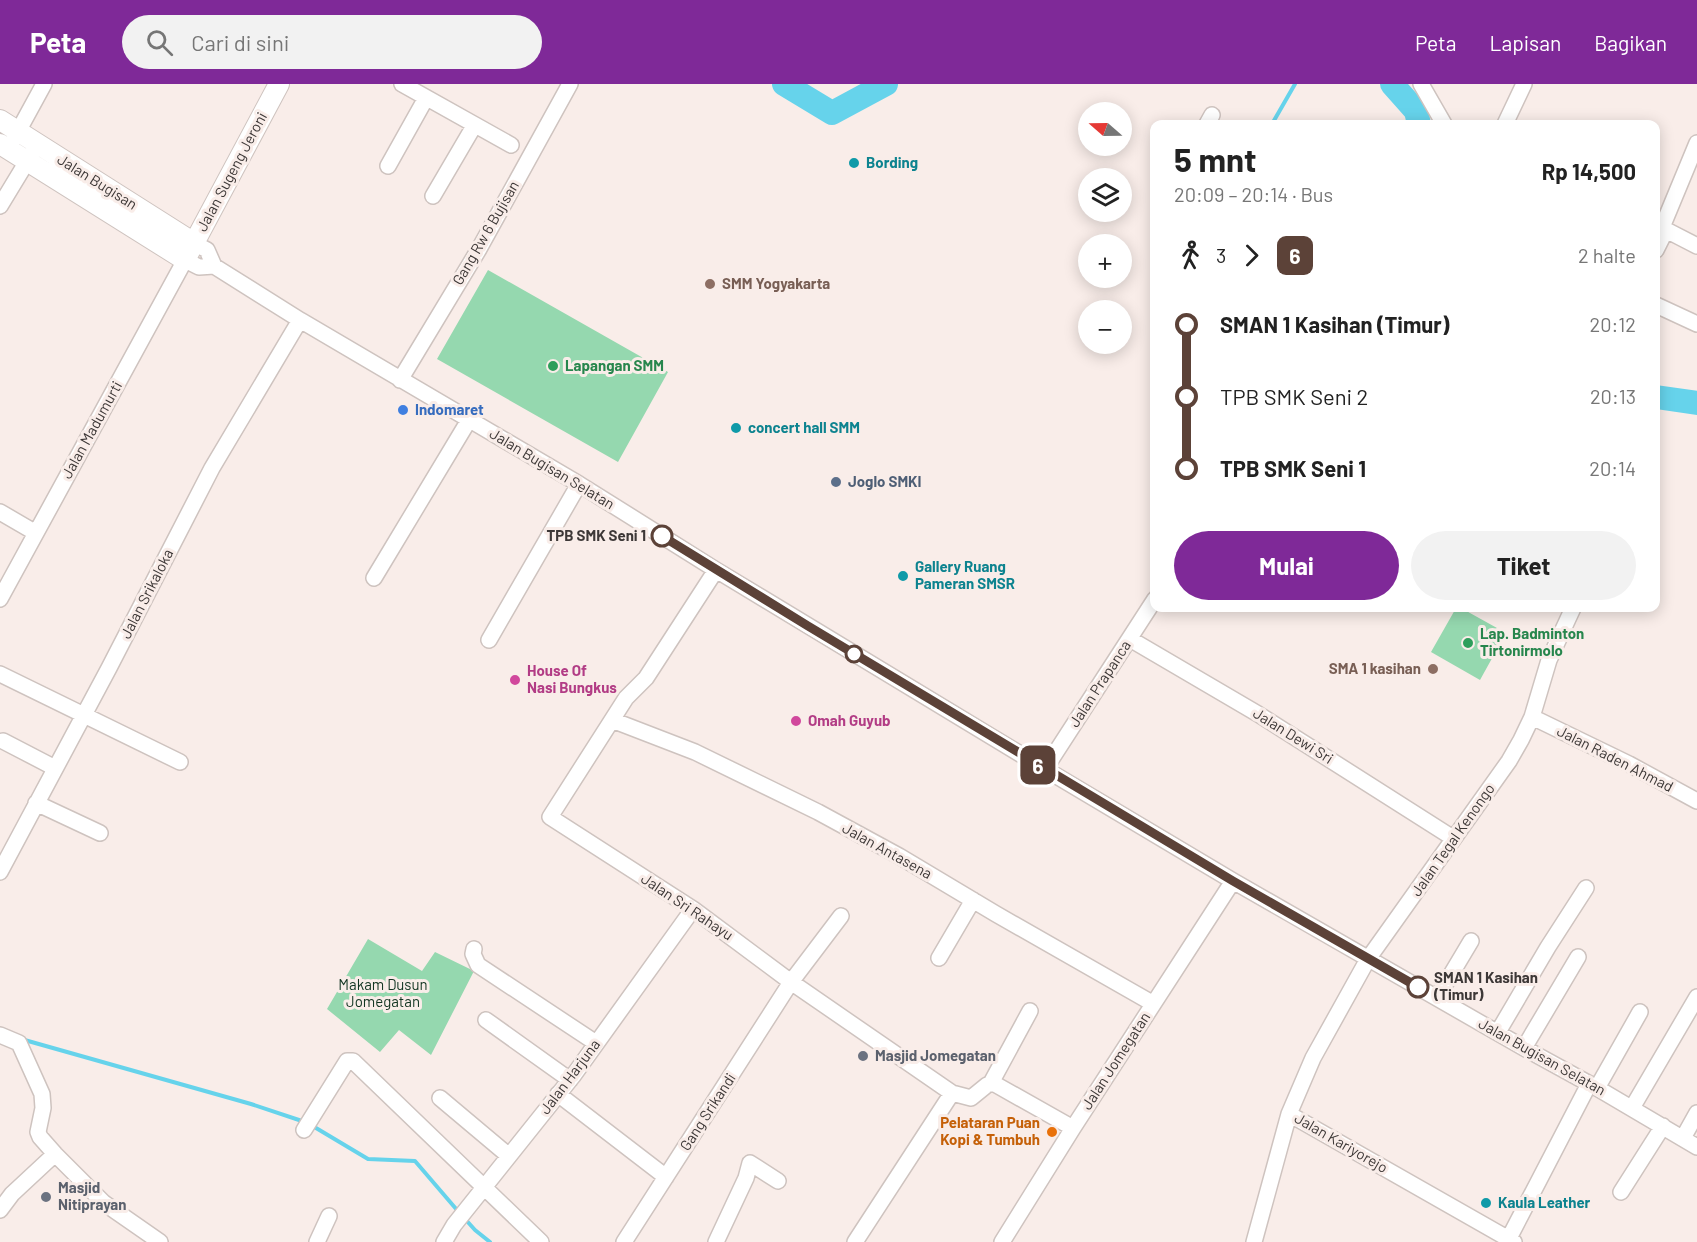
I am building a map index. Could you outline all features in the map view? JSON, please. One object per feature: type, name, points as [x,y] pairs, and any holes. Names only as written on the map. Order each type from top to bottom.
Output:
[{"type":"main road","name":"Jalan Sugeng Jeroni","points":[[190,252],[279,84]]},
{"type":"main road","name":"Jalan Bugisan","points":[[0,120],[19,147],[190,252]]},
{"type":"street","points":[[0,206],[19,147],[44,84]]},
{"type":"street","points":[[402,84],[511,145]]},
{"type":"street","name":"Gang Rw 6 Bujisan","points":[[400,380],[479,249],[570,84]]},
{"type":"street","points":[[1421,84],[1442,120]]},
{"type":"street","points":[[1508,120],[1524,84]]},
{"type":"street","points":[[388,166],[426,98]]},
{"type":"street","points":[[433,196],[474,126]]},
{"type":"street","points":[[1697,143],[1663,222],[1666,230],[1697,246]]},
{"type":"street","points":[[0,186],[19,147]]},
{"type":"street","points":[[1660,242],[1666,230]]},
{"type":"street","name":"Jalan Bugisan Selatan","points":[[190,252],[207,250],[214,266],[300,320],[579,484],[716,570],[1233,881],[1697,1147]]},
{"type":"street","name":"Jalan Madumurti","points":[[0,599],[190,252]]},
{"type":"street","points":[[1660,307],[1697,324]]},
{"type":"street","name":"Jalan Srikaloka","points":[[0,872],[212,468],[300,320]]},
{"type":"street","points":[[374,578],[469,420]]},
{"type":"street","points":[[489,640],[579,484]]},
{"type":"street","points":[[0,512],[36,533]]},
{"type":"street","name":"Jalan Sri Rahayu","points":[[716,570],[646,678],[626,698],[550,817],[693,909],[791,982],[952,1093]]},
{"type":"street","name":"Jalan Prapanca","points":[[1045,768],[1150,607]]},
{"type":"street","name":"Jalan Tegal Kenongo","points":[[1368,960],[1509,761],[1532,717],[1548,660],[1571,612]]},
{"type":"street","name":"Jalan Dewi Sri","points":[[1130,639],[1258,714],[1453,838]]},
{"type":"street","points":[[0,674],[180,762]]},
{"type":"street","name":"Jalan Raden Ahmad","points":[[1532,717],[1629,764],[1697,801]]},
{"type":"street","name":"Jalan Antasena","points":[[612,720],[695,752],[818,812],[899,856],[1152,1004]]},
{"type":"street","points":[[3,741],[55,768]]},
{"type":"street","points":[[36,803],[100,832]]},
{"type":"street","name":"Jalan Jomegatan","points":[[1002,1242],[1152,1004],[1233,881]]},
{"type":"street","points":[[1498,1032],[1586,888]]},
{"type":"street","points":[[939,958],[973,900]]},
{"type":"street","name":"Jalan Harjuna","points":[[444,1242],[454,1225],[570,1080],[693,909]]},
{"type":"street","name":"Gang Srikandi","points":[[624,1242],[791,982],[841,916]]},
{"type":"street","points":[[1437,998],[1471,940]]},
{"type":"street","points":[[474,949],[473,954],[478,965],[597,1043]]},
{"type":"street","points":[[1524,1048],[1578,957]]},
{"type":"street","name":"Jalan Kariyorejo","points":[[1368,960],[1313,1058],[1289,1114],[1510,1241]]},
{"type":"street","points":[[1632,1108],[1697,998]]},
{"type":"street","points":[[855,1242],[952,1093],[971,1098],[991,1083],[1030,1011]]},
{"type":"street","points":[[1510,1241],[1593,1086],[1640,1012]]},
{"type":"street","points":[[486,1020],[570,1080]]},
{"type":"street","points":[[7,1037],[19,1043],[42,1094],[43,1108],[39,1134],[55,1154],[104,1203],[160,1242]]},
{"type":"street","points":[[304,1130],[347,1061],[351,1060],[541,1242]]},
{"type":"street","points":[[991,1083],[1073,1128]]},
{"type":"street","points":[[558,1094],[666,1177]]},
{"type":"street","points":[[440,1098],[509,1156]]},
{"type":"street","points":[[1683,1138],[1697,1113]]},
{"type":"street","points":[[1254,1242],[1289,1114]]},
{"type":"street","points":[[1621,1192],[1662,1126]]},
{"type":"street","points":[[0,1210],[12,1194],[55,1154]]},
{"type":"street","points":[[716,1242],[746,1178],[750,1163],[778,1182]]},
{"type":"street","points":[[317,1242],[329,1216]]},
{"type":"green space","name":"Lapangan SMM","points":[[488,270],[668,372],[618,462],[437,359]]},
{"type":"green space","name":"Lap. Badminton Tirtonirmolo","points":[[1454,612],[1468,612],[1506,633],[1480,680],[1431,652]]},
{"type":"green space","name":"Makam Dusun Jomegatan","points":[[368,939],[422,971],[435,952],[474,971],[431,1055],[399,1030],[380,1052],[327,1009]]},
{"type":"waterway","points":[[784,84],[832,113],[886,84]]},
{"type":"waterway","points":[[1274,120],[1295,84]]},
{"type":"waterway","points":[[1392,84],[1416,111],[1418,120]]},
{"type":"waterway","points":[[1660,398],[1697,403]]},
{"type":"waterway","points":[[21,1039],[251,1104],[305,1122]]},
{"type":"waterway","points":[[311,1125],[368,1159],[415,1161],[457,1210]]},
{"type":"waterway","points":[[466,1220],[490,1242]]},
{"type":"bus line","name":"6","points":[[662,536],[1233,881],[1418,987]]},
{"type":"place","name":"Bording","points":[[854,163]]},
{"type":"place","name":"SMM Yogyakarta","points":[[710,284]]},
{"type":"place","name":"Lapangan SMM","points":[[553,366]]},
{"type":"place","name":"Indomaret","points":[[403,410]]},
{"type":"place","name":"concert hall SMM","points":[[736,428]]},
{"type":"place","name":"Joglo SMKI","points":[[836,482]]},
{"type":"place","name":"TPB SMK Seni 1","points":[[662,536]]},
{"type":"place","name":"Gallery Ruang Pameran SMSR","points":[[903,576]]},
{"type":"place","name":"Lap. Badminton Tirtonirmolo","points":[[1468,643]]},
{"type":"place","name":"SMA 1 kasihan","points":[[1433,669]]},
{"type":"place","name":"House Of Nasi Bungkus","points":[[515,680]]},
{"type":"place","name":"Omah Guyub","points":[[796,721]]},
{"type":"place","name":"SMAN 1 Kasihan (Timur)","points":[[1418,987]]},
{"type":"place","name":"Masjid Jomegatan","points":[[863,1056]]},
{"type":"place","name":"Pelataran Puan Kopi & Tumbuh","points":[[1052,1132]]},
{"type":"place","name":"Masjid Nitiprayan","points":[[46,1197]]},
{"type":"place","name":"Kaula Leather","points":[[1486,1203]]}]
